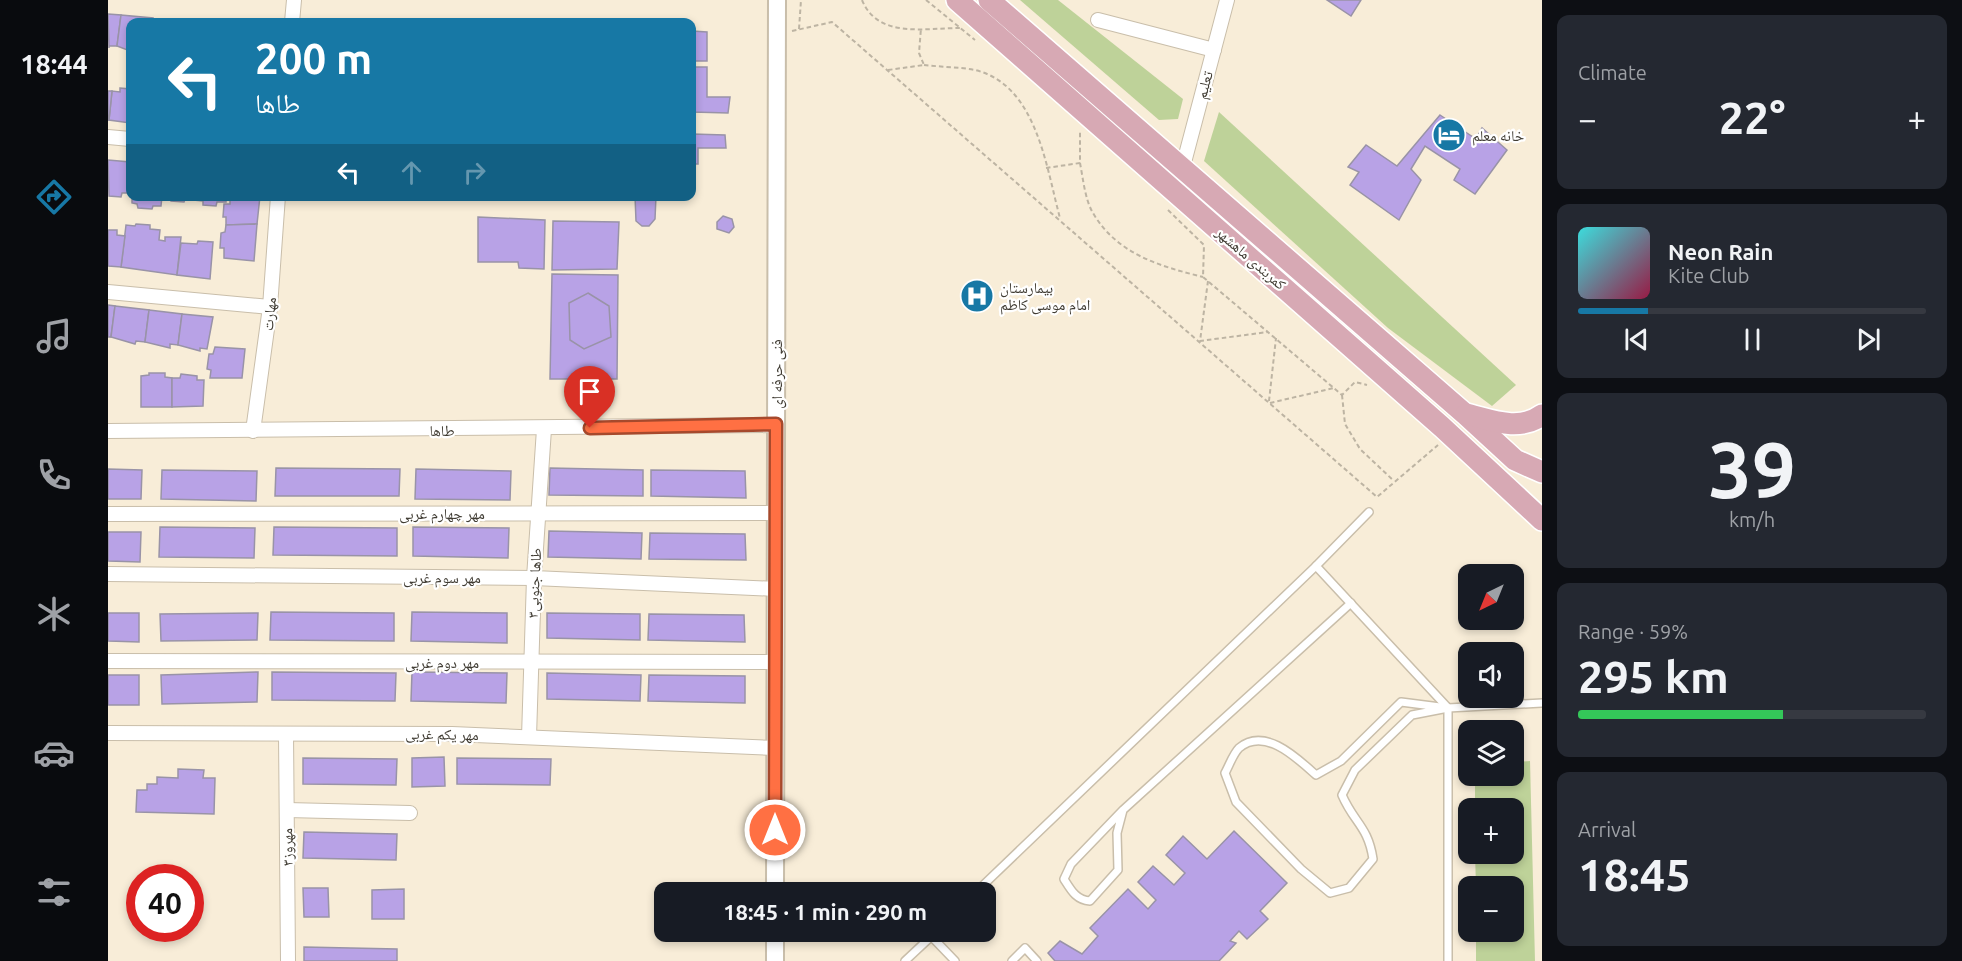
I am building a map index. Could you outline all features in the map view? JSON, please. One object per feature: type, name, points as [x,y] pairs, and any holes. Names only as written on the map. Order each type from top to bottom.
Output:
[{"type":"main road","name":"کمربندی ماهشهر","points":[[957,0],[967,21],[1442,427],[1542,520]]},
{"type":"main road","name":"کمربندی ماهشهر","points":[[989,0],[1515,460],[1535,469]]},
{"type":"main road","points":[[1465,414],[1519,424],[1532,423],[1542,415]]},
{"type":"main road","points":[[1511,491],[1520,486],[1527,475],[1535,469]]},
{"type":"street","points":[[292,18],[294,0]]},
{"type":"street","name":"فنی حرفه ای","points":[[775,882],[777,0]]},
{"type":"street","name":"تعلیم","points":[[1182,170],[1227,0]]},
{"type":"street","points":[[1098,20],[1214,50]]},
{"type":"street","points":[[108,137],[126,139]]},
{"type":"street","name":"مهارت","points":[[253,431],[270,307],[278,201]]},
{"type":"street","points":[[108,292],[270,307]]},
{"type":"street","name":"طاها","points":[[108,431],[544,429],[776,424]]},
{"type":"street","name":"طاها جنوبی۳","points":[[529,737],[534,578],[544,429]]},
{"type":"street","name":"مهر چهارم غربی","points":[[108,514],[776,513]]},
{"type":"street","name":"مهر سوم غربی","points":[[108,574],[534,578],[776,589]]},
{"type":"street","name":"مهر دوم غربی","points":[[108,662],[776,662]]},
{"type":"street","name":"مهر یکم غربی","points":[[108,733],[529,737],[776,748]]},
{"type":"street","name":"مهروز۳","points":[[286,734],[288,961]]},
{"type":"street","points":[[286,810],[410,813]]},
{"type":"street","points":[[775,942],[775,961]]},
{"type":"lane","points":[[986,882],[1316,566],[1369,512]]},
{"type":"lane","points":[[1316,566],[1448,708],[1448,961]]},
{"type":"lane","points":[[1123,810],[1117,833],[1118,870],[1089,901],[1083,900],[1074,895],[1064,879],[1071,864],[1123,810],[1351,603]]},
{"type":"lane","points":[[1448,708],[1401,702],[1341,761],[1316,775],[1281,746],[1259,741],[1239,748],[1225,773],[1236,802],[1302,869],[1330,893],[1349,888],[1373,859],[1370,838],[1348,810],[1342,795],[1355,770],[1412,715],[1448,708],[1542,703]]},
{"type":"lane","points":[[905,961],[925,942]]},
{"type":"lane","points":[[940,942],[955,961]]},
{"type":"lane","points":[[1012,961],[1025,948],[1037,961]]},
{"type":"path","points":[[801,0],[799,29],[832,22],[1377,497],[1438,445]]},
{"type":"path","points":[[862,0],[867,13],[885,26],[921,28],[967,21]]},
{"type":"path","points":[[926,0],[967,21],[976,41]]},
{"type":"path","points":[[921,28],[919,53],[924,65]]},
{"type":"path","points":[[887,70],[924,65],[976,70],[1005,84],[1022,102],[1039,142],[1060,220]]},
{"type":"path","points":[[1088,135],[1080,129],[1080,163],[1092,212],[1125,249],[1148,261],[1208,280],[1342,395],[1346,424],[1360,449],[1395,482]]},
{"type":"path","points":[[1046,168],[1080,163]]},
{"type":"path","points":[[1162,204],[1204,245],[1203,277]]},
{"type":"path","points":[[1200,341],[1208,280]]},
{"type":"path","points":[[1200,341],[1268,332]]},
{"type":"path","points":[[1270,402],[1276,338]]},
{"type":"path","points":[[1342,395],[1355,382],[1367,385]]},
{"type":"path","points":[[1270,402],[1334,388]]},
{"type":"green space","points":[[1020,0],[1058,0],[1183,99],[1178,119],[1159,120]]},
{"type":"green space","points":[[1219,112],[1516,385],[1492,406],[1388,328],[1204,161]]},
{"type":"green space","points":[[1524,761],[1530,761],[1535,961],[1476,961],[1476,942],[1524,942],[1524,876],[1476,876],[1475,864],[1524,864],[1524,798],[1475,798],[1475,786],[1524,786]]},
{"type":"building","points":[[1327,0],[1361,0],[1351,16]]},
{"type":"building","points":[[108,14],[121,15],[117,46],[109,46],[109,48]]},
{"type":"building","points":[[121,15],[153,18],[126,18],[126,49],[117,46]]},
{"type":"building","points":[[696,31],[707,32],[707,61],[696,61]]},
{"type":"building","points":[[696,67],[707,67],[707,97],[730,97],[728,113],[696,112]]},
{"type":"building","points":[[120,88],[126,89],[126,122],[109,120],[112,91],[120,92]]},
{"type":"building","points":[[108,91],[112,91],[109,120],[108,120]]},
{"type":"building","points":[[1440,115],[1476,139],[1482,128],[1507,150],[1475,194],[1454,180],[1460,169],[1425,146],[1411,169],[1421,180],[1399,220],[1350,185],[1359,172],[1348,167],[1366,145],[1397,166]]},
{"type":"building","points":[[696,134],[725,135],[726,148],[698,148],[698,164],[696,164]]},
{"type":"building","points":[[108,160],[126,162],[126,193],[122,193],[121,197],[109,196]]},
{"type":"building","points":[[132,201],[162,201],[161,206],[153,206],[152,209],[138,208],[137,204]]},
{"type":"building","points":[[203,201],[226,201],[217,202],[216,206],[203,205]]},
{"type":"building","points":[[230,201],[259,201],[257,224],[226,225],[226,217],[223,217],[224,204],[230,204]]},
{"type":"building","points":[[635,201],[656,201],[655,219],[649,226],[642,226],[636,221]]},
{"type":"building","points":[[723,216],[732,219],[734,227],[729,233],[717,229],[717,222]]},
{"type":"building","points":[[478,217],[545,220],[544,269],[519,268],[518,262],[478,262]]},
{"type":"building","points":[[553,221],[619,222],[617,269],[552,270]]},
{"type":"building","points":[[136,224],[150,225],[150,229],[160,230],[159,240],[165,241],[165,237],[181,237],[177,275],[121,267],[126,225],[135,226]]},
{"type":"building","points":[[257,224],[254,261],[224,258],[224,248],[220,248],[221,233],[225,232],[226,225]]},
{"type":"building","points":[[108,230],[117,230],[117,235],[125,236],[121,267],[108,266]]},
{"type":"building","points":[[198,241],[213,242],[210,279],[177,275],[181,243],[197,244]]},
{"type":"building","points":[[552,274],[618,275],[617,379],[550,379]]},
{"type":"building","points":[[588,293],[609,306],[611,337],[584,349],[570,340],[569,303]]},
{"type":"building","points":[[108,305],[115,306],[111,337],[108,337]]},
{"type":"building","points":[[115,306],[149,310],[145,342],[136,341],[135,344],[111,337]]},
{"type":"building","points":[[149,310],[182,314],[178,345],[170,344],[170,348],[145,342]]},
{"type":"building","points":[[182,314],[213,317],[207,349],[200,348],[200,351],[178,345]]},
{"type":"building","points":[[215,347],[245,349],[242,378],[210,378],[211,370],[207,369],[209,354],[213,354]]},
{"type":"building","points":[[149,373],[165,373],[165,377],[172,378],[172,407],[141,407],[141,376],[149,375]]},
{"type":"building","points":[[181,374],[197,376],[197,380],[204,380],[203,406],[172,407],[172,378],[180,378]]},
{"type":"building","points":[[276,468],[400,469],[399,496],[275,496]]},
{"type":"building","points":[[550,468],[643,470],[643,496],[549,495]]},
{"type":"building","points":[[108,469],[142,470],[141,499],[108,499]]},
{"type":"building","points":[[416,469],[511,471],[510,500],[415,499]]},
{"type":"building","points":[[162,470],[257,471],[256,501],[161,499]]},
{"type":"building","points":[[651,470],[745,471],[746,498],[651,496]]},
{"type":"building","points":[[160,527],[255,528],[254,558],[159,557]]},
{"type":"building","points":[[274,527],[397,528],[397,556],[273,555]]},
{"type":"building","points":[[413,527],[509,528],[508,558],[413,556]]},
{"type":"building","points":[[549,531],[642,533],[641,559],[548,557]]},
{"type":"building","points":[[108,532],[141,532],[140,562],[108,561]]},
{"type":"building","points":[[650,533],[745,534],[746,560],[649,559]]},
{"type":"building","points":[[271,612],[394,613],[394,641],[270,640]]},
{"type":"building","points":[[412,612],[507,613],[507,643],[411,641]]},
{"type":"building","points":[[108,613],[139,613],[139,642],[108,641]]},
{"type":"building","points":[[258,613],[257,640],[161,641],[160,614]]},
{"type":"building","points":[[547,613],[640,614],[640,640],[547,638]]},
{"type":"building","points":[[649,614],[744,615],[745,642],[648,640]]},
{"type":"building","points":[[258,672],[257,702],[162,704],[161,675]]},
{"type":"building","points":[[272,672],[396,673],[395,701],[272,700]]},
{"type":"building","points":[[412,672],[507,673],[506,703],[411,701]]},
{"type":"building","points":[[547,673],[641,675],[640,701],[547,699]]},
{"type":"building","points":[[108,675],[139,675],[139,705],[108,705]]},
{"type":"building","points":[[649,675],[745,676],[745,703],[648,701]]},
{"type":"building","points":[[444,757],[445,786],[412,787],[412,758]]},
{"type":"building","points":[[303,758],[397,759],[396,785],[303,784]]},
{"type":"building","points":[[457,758],[551,759],[550,785],[457,784]]},
{"type":"building","points":[[178,769],[204,770],[203,778],[215,778],[214,814],[136,812],[137,790],[147,790],[147,784],[157,784],[157,777],[178,778]]},
{"type":"building","points":[[1234,831],[1287,883],[1260,911],[1268,919],[1247,939],[1239,931],[1230,941],[1236,943],[1219,961],[1055,961],[1048,953],[1060,941],[1082,954],[1098,936],[1090,928],[1128,889],[1148,909],[1156,900],[1138,882],[1153,866],[1174,885],[1185,873],[1166,855],[1183,836],[1207,859]]},
{"type":"building","points":[[304,832],[397,834],[396,860],[303,858]]},
{"type":"building","points":[[303,888],[328,888],[329,917],[304,917]]},
{"type":"building","points":[[404,889],[404,919],[372,919],[372,890]]},
{"type":"building","points":[[304,947],[397,949],[397,961],[304,961]]},
{"type":"place","name":"خانه معلم","points":[[1449,135]]},
{"type":"place","name":"بیمارستان امام موسی کاظم","points":[[977,296]]},
{"type":"route","points":[[590,428],[776,424],[775,830]]}]
